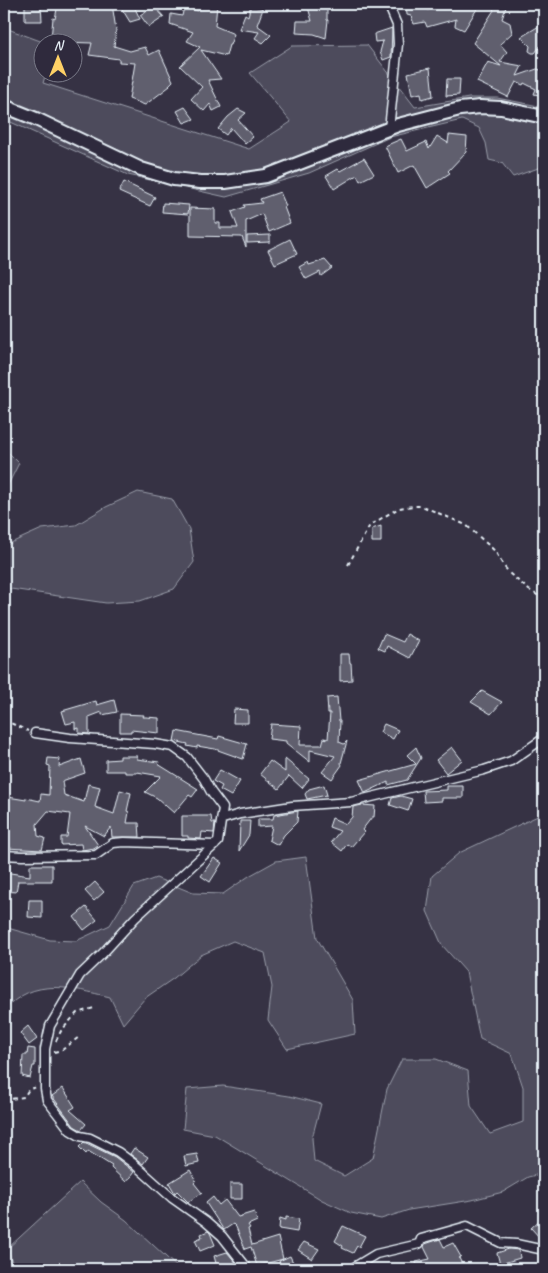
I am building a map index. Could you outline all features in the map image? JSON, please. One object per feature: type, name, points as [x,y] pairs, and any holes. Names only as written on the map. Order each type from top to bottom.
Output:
[{"type":"highway","points":[[4,106],[44,122],[141,169],[174,179],[200,182],[225,182],[266,176],[389,129],[460,109],[480,107],[520,111],[544,118]]},
{"type":"street","points":[[388,4],[397,25],[398,44],[389,129]]},
{"type":"street","points":[[36,733],[70,738],[173,747],[187,758],[204,779],[223,808],[223,819],[218,842],[135,918],[103,953],[80,974],[50,1026],[45,1049],[45,1085],[47,1100],[70,1130],[118,1152],[140,1169],[172,1198],[222,1236],[248,1269]]},
{"type":"street","points":[[223,819],[240,814],[292,806],[352,802],[484,770],[511,761],[544,738]]},
{"type":"street","points":[[4,855],[96,855],[113,844],[124,842],[215,845]]},
{"type":"street","points":[[351,1269],[376,1254],[419,1244],[421,1239],[467,1226],[502,1243],[544,1250]]},
{"type":"path","points":[[348,565],[370,525],[400,508],[422,506],[466,525],[495,551],[510,574],[529,590],[544,599]]},
{"type":"path","points":[[4,720],[36,733]]},
{"type":"path","points":[[79,1037],[62,1050],[50,1054],[61,1031],[77,1013],[94,1008]]},
{"type":"path","points":[[4,1100],[24,1097],[30,1089],[45,1085]]},
{"type":"shaded area","points":[[8,29],[32,38],[32,82],[43,82],[249,149],[291,122],[250,73],[292,46],[367,45],[415,107],[469,98],[497,98],[544,107],[544,166],[513,177],[502,163],[489,160],[486,143],[479,128],[462,120],[390,137],[309,173],[226,197],[128,175],[4,119],[4,40]]},
{"type":"shaded area","points":[[4,448],[19,463],[4,493]]},
{"type":"shaded area","points":[[138,492],[172,499],[189,529],[194,562],[174,589],[140,601],[106,603],[4,588],[4,546],[42,529],[76,525],[106,507]]},
{"type":"shaded area","points":[[544,813],[544,1173],[528,1177],[503,1192],[472,1200],[409,1210],[381,1219],[351,1213],[322,1200],[215,1135],[183,1129],[187,1089],[223,1086],[289,1096],[321,1104],[312,1138],[314,1161],[344,1176],[373,1158],[387,1089],[402,1059],[436,1059],[468,1071],[471,1106],[490,1134],[523,1122],[523,1087],[512,1054],[480,1039],[466,972],[442,945],[427,911],[432,876],[459,853]]},
{"type":"shaded area","points":[[306,857],[317,938],[353,1000],[355,1034],[287,1049],[268,1020],[272,987],[265,953],[233,941],[201,955],[174,978],[145,998],[123,1024],[110,997],[67,988],[54,987],[27,993],[15,1000],[4,1011],[4,927],[50,940],[76,941],[110,925],[134,886],[156,878],[193,893],[223,894],[249,876],[276,861]]},
{"type":"shaded area","points":[[80,1182],[101,1202],[126,1220],[179,1269],[14,1269],[8,1248]]},
{"type":"building","points":[[41,4],[42,21],[25,21],[25,5]]},
{"type":"building","points":[[58,4],[112,4],[116,30],[114,46],[130,51],[145,47],[149,55],[159,50],[173,81],[170,86],[145,105],[129,99],[135,63],[119,62],[119,59],[89,55],[92,43],[82,43],[82,32],[52,32],[53,18],[55,19]]},
{"type":"building","points":[[119,4],[133,4],[140,19],[130,22]]},
{"type":"building","points":[[198,4],[217,5],[215,26],[234,34],[226,56],[201,50],[221,79],[208,80],[221,107],[213,111],[210,104],[204,111],[191,99],[202,87],[180,66],[200,47],[187,41],[193,32],[170,24],[171,14],[182,16],[184,7],[198,11]]},
{"type":"building","points":[[307,4],[327,4],[326,38],[314,34],[296,33],[297,21],[312,21]]},
{"type":"building","points":[[406,4],[425,4],[427,10],[443,7],[443,4],[480,4],[464,30],[455,26],[456,19],[427,27],[425,22],[414,24],[411,16],[407,15]]},
{"type":"building","points":[[488,4],[507,4],[502,19],[510,23],[512,33],[500,44],[507,52],[500,62],[522,66],[517,76],[537,69],[544,71],[544,96],[534,94],[536,89],[524,83],[523,85],[516,82],[508,97],[477,82],[488,62],[501,66],[473,43],[494,10]]},
{"type":"building","points":[[251,5],[263,9],[257,25],[271,35],[263,43],[255,38],[259,32],[239,29],[245,14],[248,16]]},
{"type":"building","points":[[154,6],[164,17],[149,27],[140,15]]},
{"type":"building","points":[[544,23],[544,48],[541,45],[535,53],[532,53],[529,51],[530,46],[521,37]]},
{"type":"building","points":[[392,28],[391,57],[383,60],[380,52],[383,41],[375,42],[374,34]]},
{"type":"building","points":[[430,68],[433,96],[422,99],[421,93],[412,95],[408,73]]},
{"type":"building","points":[[447,79],[460,79],[459,95],[446,96]]},
{"type":"building","points":[[185,107],[194,119],[184,123],[177,111]]},
{"type":"building","points":[[238,109],[246,113],[238,120],[253,137],[245,144],[231,128],[226,135],[218,129]]},
{"type":"building","points":[[449,135],[467,137],[466,152],[448,171],[450,173],[427,188],[414,165],[398,173],[385,146],[401,139],[407,151],[426,142],[429,149],[437,136],[448,143]]},
{"type":"building","points":[[364,158],[374,174],[360,181],[357,175],[334,189],[326,176]]},
{"type":"building","points":[[124,182],[155,197],[150,206],[119,192]]},
{"type":"building","points":[[280,192],[290,223],[269,232],[262,214],[246,221],[246,247],[242,237],[190,236],[190,208],[215,209],[215,223],[220,223],[220,228],[238,228],[232,212],[245,207],[244,205],[262,203],[260,199]]},
{"type":"building","points":[[163,203],[189,205],[188,214],[162,212]]},
{"type":"building","points":[[270,235],[270,242],[247,243],[247,236]]},
{"type":"building","points":[[290,239],[297,254],[275,264],[268,250]]},
{"type":"building","points":[[325,260],[332,268],[321,276],[320,272],[306,279],[299,267],[308,262],[309,265]]},
{"type":"building","points":[[381,526],[381,542],[372,542],[372,529]]},
{"type":"building","points":[[384,634],[403,642],[407,634],[419,641],[410,658],[387,646],[385,651],[378,648]]},
{"type":"building","points":[[340,654],[349,654],[352,680],[340,681]]},
{"type":"building","points":[[482,691],[502,702],[491,714],[471,702]]},
{"type":"building","points":[[337,697],[340,721],[339,742],[344,744],[347,741],[342,765],[332,779],[322,772],[335,756],[310,750],[310,762],[286,743],[286,741],[269,739],[271,724],[301,726],[300,745],[322,745],[324,738],[328,739],[330,713],[328,713],[327,698]]},
{"type":"building","points":[[114,700],[117,712],[102,715],[102,712],[89,717],[89,734],[79,733],[79,728],[75,729],[75,722],[66,724],[62,711],[96,701],[97,705]]},
{"type":"building","points":[[234,709],[248,710],[248,723],[233,723]]},
{"type":"building","points":[[120,714],[159,718],[159,733],[131,730],[131,732],[120,732]]},
{"type":"building","points":[[384,724],[398,730],[393,739],[380,732]]},
{"type":"building","points":[[176,731],[218,739],[219,736],[247,744],[243,759],[215,749],[197,746],[197,748],[174,741]]},
{"type":"building","points":[[416,747],[421,758],[407,780],[388,785],[388,782],[365,793],[359,780],[416,764],[407,755]]},
{"type":"building","points":[[452,747],[462,760],[446,773],[436,760]]},
{"type":"building","points":[[120,756],[137,756],[137,759],[159,762],[158,764],[198,789],[192,797],[189,795],[174,813],[157,798],[145,792],[161,776],[137,772],[106,771],[106,760],[120,759]]},
{"type":"building","points":[[48,758],[60,759],[59,767],[81,759],[85,773],[62,781],[64,795],[84,802],[88,784],[100,787],[95,807],[114,814],[120,790],[131,793],[127,811],[129,812],[127,823],[139,823],[140,837],[112,837],[111,827],[104,836],[85,826],[98,845],[94,848],[82,850],[81,844],[61,845],[61,837],[67,837],[70,814],[48,811],[37,824],[38,836],[45,838],[42,850],[6,848],[7,831],[4,830],[4,823],[8,797],[40,801],[41,794],[49,795],[50,766],[47,765]]},
{"type":"building","points":[[285,759],[309,779],[302,788],[289,776],[279,789],[260,774],[270,761],[285,772]]},
{"type":"building","points":[[220,770],[240,781],[231,796],[220,790],[222,786],[213,781]]},
{"type":"building","points":[[324,785],[327,795],[307,799],[305,794],[309,789]]},
{"type":"building","points":[[447,786],[463,786],[463,798],[442,798],[442,801],[424,802],[423,791],[447,790]]},
{"type":"building","points":[[401,796],[412,799],[408,811],[390,805],[392,798]]},
{"type":"building","points":[[362,805],[375,806],[374,817],[362,830],[364,832],[351,847],[347,844],[342,851],[331,842],[340,831],[329,827],[332,818],[346,824],[352,817],[353,807]]},
{"type":"building","points":[[298,811],[297,822],[284,835],[278,845],[269,840],[272,826],[258,827],[258,819],[273,819],[274,815]]},
{"type":"building","points":[[182,816],[211,816],[212,823],[215,823],[214,833],[202,832],[201,839],[182,836]]},
{"type":"building","points":[[240,821],[250,821],[249,835],[239,851]]},
{"type":"building","points":[[214,858],[222,863],[210,882],[201,876]]},
{"type":"building","points":[[30,865],[52,865],[52,881],[18,881],[16,892],[4,891],[4,872],[30,876]]},
{"type":"building","points":[[95,882],[104,892],[94,901],[85,891]]},
{"type":"building","points":[[29,900],[42,900],[42,918],[28,917]]},
{"type":"building","points":[[86,907],[97,920],[84,930],[74,917]]},
{"type":"building","points":[[28,1026],[37,1039],[29,1045],[20,1033]]},
{"type":"building","points":[[28,1048],[35,1049],[35,1066],[33,1066],[30,1078],[22,1076],[23,1055],[27,1055]]},
{"type":"building","points":[[63,1088],[75,1107],[70,1110],[86,1124],[81,1130],[74,1126],[52,1096]]},
{"type":"building","points":[[84,1142],[115,1157],[134,1172],[126,1182],[111,1168],[112,1166],[88,1151],[86,1154],[79,1147]]},
{"type":"building","points":[[134,1148],[148,1157],[143,1164],[130,1154]]},
{"type":"building","points":[[197,1154],[199,1163],[186,1166],[184,1156]]},
{"type":"building","points":[[190,1170],[196,1181],[194,1183],[202,1193],[188,1202],[177,1191],[175,1193],[169,1183]]},
{"type":"building","points":[[230,1184],[242,1184],[242,1199],[230,1199]]},
{"type":"building","points":[[213,1197],[219,1205],[225,1200],[238,1217],[254,1212],[257,1221],[248,1225],[252,1245],[278,1237],[283,1259],[257,1266],[251,1247],[245,1249],[236,1227],[233,1224],[224,1230],[206,1203]]},
{"type":"building","points":[[544,1216],[544,1234],[540,1238],[531,1228]]},
{"type":"building","points":[[286,1217],[299,1219],[297,1232],[279,1229],[280,1218],[286,1220]]},
{"type":"building","points":[[343,1226],[365,1236],[353,1253],[342,1248],[343,1246],[335,1241]]},
{"type":"building","points":[[208,1231],[215,1245],[200,1251],[195,1240],[202,1237],[201,1234]]},
{"type":"building","points":[[440,1239],[444,1247],[453,1243],[461,1257],[459,1258],[462,1264],[452,1269],[444,1269],[442,1266],[437,1269],[417,1269],[416,1262],[430,1259],[424,1247],[425,1244]]},
{"type":"building","points":[[304,1242],[319,1249],[312,1259],[298,1250]]},
{"type":"building","points":[[509,1249],[519,1250],[520,1258],[500,1264],[497,1253]]},
{"type":"building","points":[[227,1252],[239,1269],[227,1269],[225,1264],[217,1267],[214,1256]]},
{"type":"building","points":[[290,1256],[296,1269],[283,1269],[279,1261]]}]
